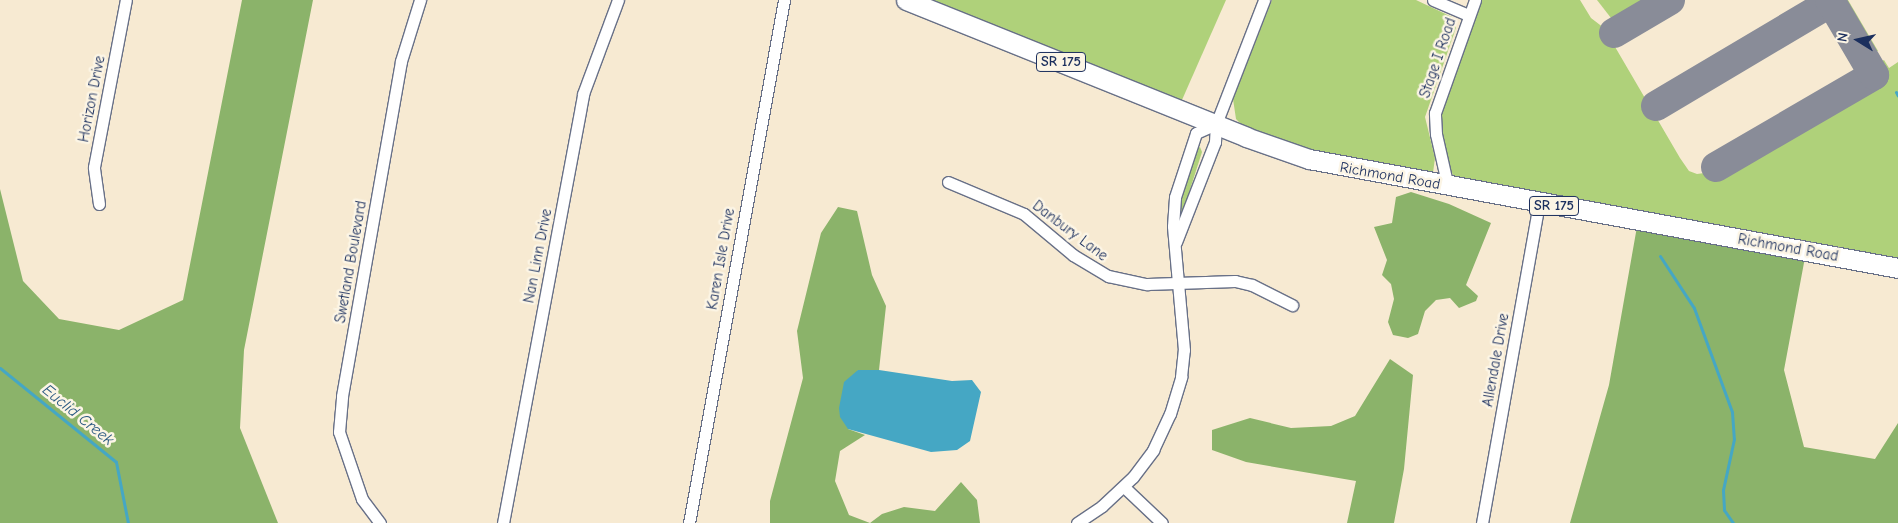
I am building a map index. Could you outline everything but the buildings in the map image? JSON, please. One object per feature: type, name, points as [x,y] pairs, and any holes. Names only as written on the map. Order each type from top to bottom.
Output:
[{"type":"main road","name":"Richmond Road","points":[[906,0],[1216,124],[1309,159],[1898,268]]},
{"type":"street","name":"Horizon Drive","points":[[99,204],[94,167],[126,0]]},
{"type":"street","name":"Swetland Boulevard","points":[[380,523],[362,499],[339,432],[342,396],[401,61],[420,0]]},
{"type":"street","name":"Nan Linn Drive","points":[[504,523],[583,94],[618,0]]},
{"type":"street","name":"Karen Isle Drive","points":[[689,523],[784,0]]},
{"type":"street","points":[[1176,242],[1215,142],[1216,124],[1264,0]]},
{"type":"street","points":[[1433,0],[1468,15]]},
{"type":"street","name":"Stage I Road","points":[[1448,186],[1436,134],[1435,113],[1468,15],[1475,0]]},
{"type":"street","points":[[1077,523],[1124,487],[1153,450],[1177,392],[1184,350],[1176,242],[1173,226],[1174,198],[1186,156],[1196,133],[1216,124]]},
{"type":"street","name":"Danbury Lane","points":[[948,182],[1024,214],[1073,254],[1108,276],[1134,283],[1243,282],[1292,305]]},
{"type":"street","name":"Allendale Drive","points":[[1482,523],[1539,203]]},
{"type":"street","points":[[1124,487],[1162,523]]},
{"type":"green space","points":[[242,0],[313,0],[244,350],[240,428],[278,523],[0,523],[0,189],[23,281],[59,319],[119,330],[183,300]]},
{"type":"green space","points":[[906,0],[1226,0],[1178,109]]},
{"type":"green space","points":[[1272,0],[1416,0],[1452,17],[1456,28],[1425,117],[1435,158],[1433,173],[1298,149],[1243,126],[1236,119],[1233,99]]},
{"type":"green space","points":[[1481,0],[1580,0],[1591,18],[1604,28],[1680,158],[1689,171],[1697,174],[1719,171],[1877,75],[1875,65],[1884,60],[1889,68],[1898,62],[1898,259],[1464,182],[1453,175],[1441,145],[1439,113],[1449,77]]},
{"type":"green space","points":[[1597,0],[1659,0],[1623,22],[1611,18]]},
{"type":"green space","points":[[1837,0],[1848,0],[1878,51],[1872,52],[1865,48]]},
{"type":"green space","points":[[1200,147],[1202,152],[1179,224],[1184,182],[1195,149]]},
{"type":"green space","points":[[1411,192],[1449,204],[1491,223],[1466,285],[1478,296],[1476,301],[1459,308],[1450,298],[1436,300],[1425,311],[1418,334],[1408,338],[1393,335],[1388,322],[1394,299],[1391,284],[1382,275],[1387,260],[1374,227],[1392,223],[1396,197]]},
{"type":"green space","points":[[838,207],[857,211],[872,275],[886,306],[879,370],[858,370],[848,429],[865,435],[840,451],[835,481],[849,515],[870,523],[770,523],[770,501],[803,378],[797,331],[821,233]]},
{"type":"green space","points":[[1638,221],[1806,252],[1784,370],[1804,447],[1875,459],[1898,423],[1898,523],[1570,523],[1609,385]]},
{"type":"green space","points":[[1390,359],[1413,375],[1404,469],[1394,523],[1347,523],[1356,481],[1246,462],[1212,450],[1212,430],[1250,418],[1291,428],[1331,426],[1355,416]]},
{"type":"green space","points":[[961,482],[977,500],[980,523],[870,523],[882,514],[904,507],[935,511]]},
{"type":"water","points":[[858,370],[879,370],[952,381],[972,380],[981,392],[970,441],[957,450],[931,452],[848,429],[840,417],[839,408],[844,382]]},
{"type":"waterway","points":[[1896,92],[1898,96]]},
{"type":"waterway","points":[[1660,256],[1694,308],[1732,412],[1734,439],[1723,490],[1724,510],[1733,523]]},
{"type":"waterway","name":"Euclid Creek","points":[[0,368],[116,462],[128,523]]},
{"type":"taxiway","points":[[1614,33],[1670,0]]},
{"type":"taxiway","points":[[1716,167],[1874,75],[1830,0]]},
{"type":"taxiway","points":[[1656,106],[1831,2]]}]
